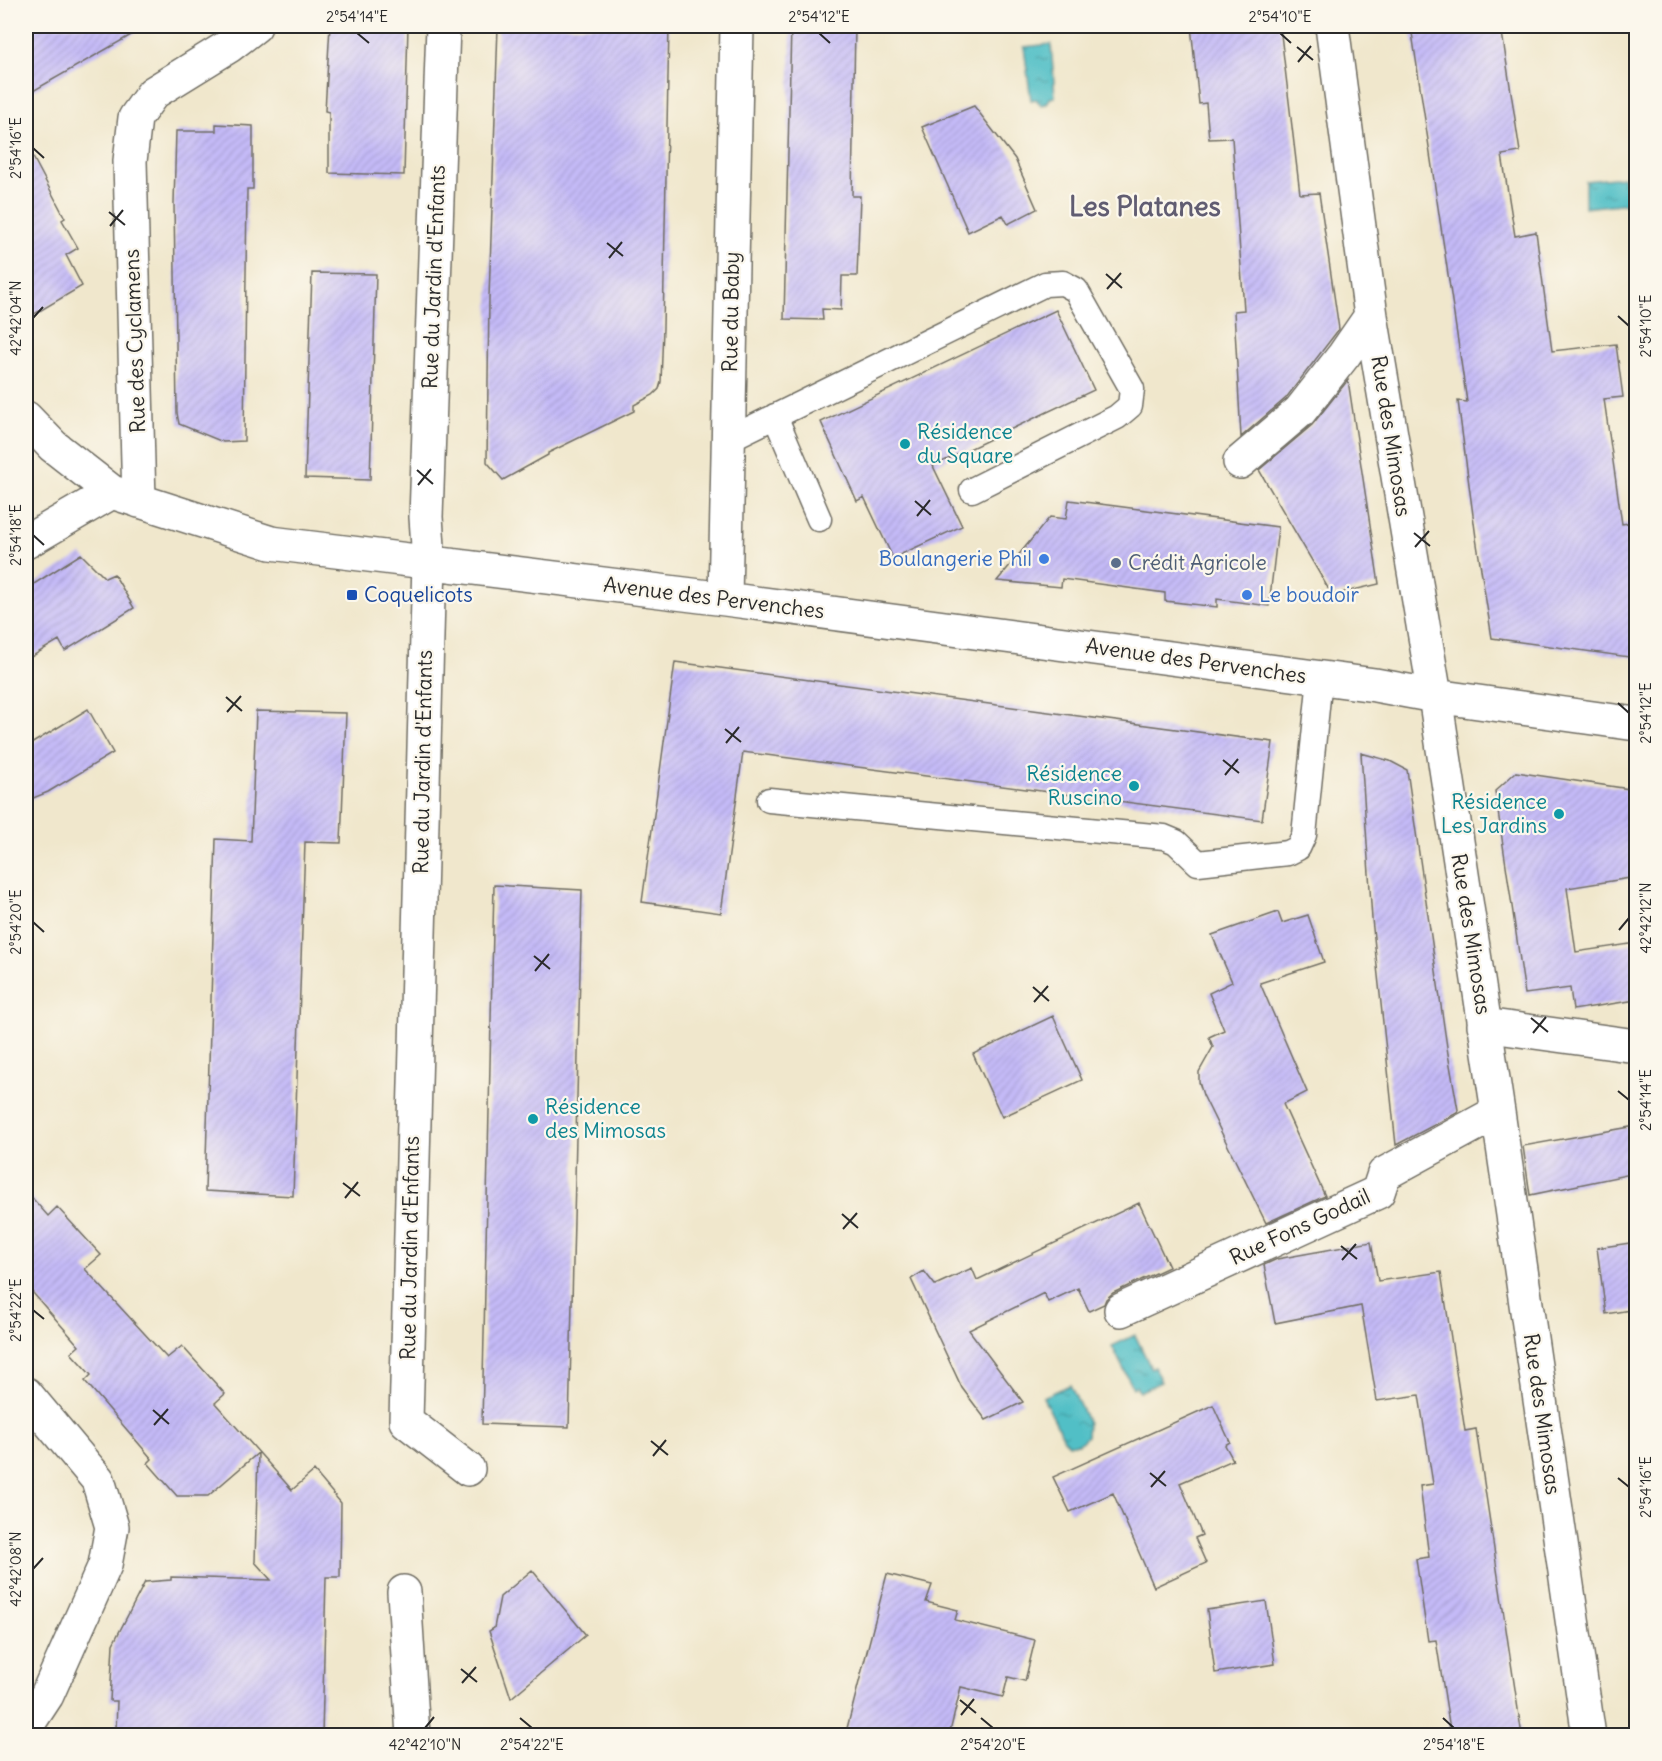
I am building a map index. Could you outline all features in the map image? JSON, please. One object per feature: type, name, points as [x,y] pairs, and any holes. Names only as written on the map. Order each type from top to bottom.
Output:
[{"type":"street","name":"Rue des Cyclamens","points":[[126,496],[130,161],[135,118],[153,93],[229,46],[255,26]]},
{"type":"street","name":"Rue du Jardin d'Enfants","points":[[442,26],[426,517],[429,561],[406,1420],[468,1469]]},
{"type":"street","name":"Rue du Baby","points":[[725,598],[737,26]]},
{"type":"street","name":"Rue des Mimosas","points":[[1332,26],[1371,316],[1435,696],[1589,1736]]},
{"type":"street","points":[[1240,462],[1300,411],[1371,316]]},
{"type":"street","name":"Avenue des Pervenches","points":[[26,418],[53,446],[126,496],[271,543],[725,598],[1320,678],[1636,724]]},
{"type":"street","points":[[26,542],[126,496]]},
{"type":"street","points":[[1484,1025],[1636,1046]]},
{"type":"street","name":"Rue Fons Godail","points":[[1121,1310],[1378,1192],[1384,1174],[1498,1112]]},
{"type":"street","points":[[26,1394],[98,1480],[112,1527],[105,1565],[47,1695],[26,1727]]},
{"type":"street","points":[[404,1592],[413,1736]]},
{"type":"lane","points":[[729,440],[1045,284],[1063,283],[1076,290],[1132,389],[1130,406],[1118,417],[972,490]]},
{"type":"lane","points":[[776,416],[819,519]]},
{"type":"lane","points":[[769,800],[1164,837],[1176,842],[1198,863],[1288,853],[1298,848],[1304,836],[1320,678]]},
{"type":"water","points":[[1051,44],[1055,97],[1050,98],[1047,104],[1041,105],[1036,99],[1031,100],[1024,47]]},
{"type":"water","points":[[1624,177],[1624,181],[1629,183],[1631,188],[1628,203],[1585,208],[1585,181]]},
{"type":"water","points":[[1135,1335],[1151,1368],[1154,1367],[1161,1382],[1139,1392],[1136,1386],[1133,1388],[1112,1346]]},
{"type":"water","points":[[1070,1385],[1088,1423],[1087,1436],[1079,1444],[1069,1444],[1064,1439],[1043,1397]]},
{"type":"building","points":[[26,26],[147,26],[26,95]]},
{"type":"building","points":[[330,26],[408,26],[404,175],[329,173],[329,112],[325,111]]},
{"type":"building","points":[[498,26],[669,26],[663,328],[659,389],[653,395],[634,405],[634,411],[548,453],[503,480],[487,462],[489,298]]},
{"type":"building","points":[[791,26],[855,26],[852,196],[860,196],[857,276],[842,276],[841,310],[822,309],[823,320],[784,319]]},
{"type":"building","points":[[1191,26],[1280,26],[1300,194],[1319,193],[1339,329],[1286,398],[1241,437],[1234,311],[1244,310],[1232,138],[1209,139],[1206,103],[1199,104]]},
{"type":"building","points":[[1411,26],[1501,26],[1520,152],[1502,155],[1515,236],[1536,232],[1552,351],[1616,344],[1623,397],[1604,399],[1622,524],[1636,522],[1636,658],[1492,638],[1458,401],[1467,402]]},
{"type":"building","points":[[974,106],[1015,159],[1037,209],[1008,224],[1003,215],[968,232],[922,127]]},
{"type":"building","points":[[216,124],[253,126],[253,189],[247,189],[244,441],[223,442],[179,424],[177,413],[174,203],[176,131],[216,131]]},
{"type":"building","points":[[26,144],[78,248],[66,255],[82,286],[26,319]]},
{"type":"building","points":[[312,273],[376,274],[370,480],[305,478]]},
{"type":"building","name":"Résidence du Square","points":[[1056,310],[1094,390],[933,466],[962,526],[893,558],[864,497],[857,501],[821,422]]},
{"type":"building","points":[[1348,380],[1379,584],[1332,595],[1259,470],[1312,425]]},
{"type":"building","points":[[1069,500],[1278,527],[1269,606],[1217,599],[1217,607],[1165,601],[1165,593],[1062,579],[1061,587],[997,581],[1050,517],[1066,519]]},
{"type":"building","points":[[81,554],[105,578],[114,574],[134,608],[65,651],[59,640],[26,660],[26,589]]},
{"type":"building","name":"Résidence Ruscino","points":[[675,662],[1273,742],[1262,820],[743,752],[721,913],[642,902]]},
{"type":"building","points":[[88,709],[113,753],[48,792],[26,801],[26,747]]},
{"type":"building","points":[[256,711],[346,713],[341,843],[305,842],[293,1196],[205,1191],[216,839],[251,841]]},
{"type":"building","points":[[1361,753],[1390,761],[1407,770],[1458,1110],[1457,1113],[1396,1145],[1372,919]]},
{"type":"building","points":[[1516,772],[1636,790],[1636,877],[1567,888],[1576,952],[1636,943],[1636,1000],[1573,1010],[1570,988],[1525,994],[1495,791]]},
{"type":"building","name":"Résidence des Mimosas","points":[[494,885],[582,890],[569,1427],[482,1424]]},
{"type":"building","points":[[1278,912],[1282,923],[1308,915],[1324,962],[1260,983],[1307,1092],[1283,1104],[1325,1196],[1266,1223],[1203,1095],[1199,1072],[1213,1047],[1209,1037],[1224,1030],[1209,993],[1232,982],[1212,935]]},
{"type":"building","points":[[1053,1016],[1082,1080],[1002,1117],[973,1054]]},
{"type":"building","points":[[1636,1126],[1636,1173],[1530,1195],[1523,1146]]},
{"type":"building","points":[[26,1191],[48,1216],[57,1207],[101,1255],[85,1269],[167,1358],[182,1346],[225,1394],[215,1403],[292,1490],[314,1471],[341,1503],[340,1577],[326,1577],[322,1736],[127,1736],[128,1731],[116,1731],[117,1701],[110,1701],[113,1644],[145,1582],[171,1580],[171,1577],[271,1580],[255,1562],[258,1453],[208,1496],[177,1496],[148,1463],[152,1459],[85,1381],[91,1375],[71,1353],[79,1346],[26,1285]]},
{"type":"building","points":[[1139,1203],[1169,1267],[1113,1293],[1104,1304],[1089,1311],[1078,1288],[1048,1302],[1044,1293],[969,1330],[1023,1402],[986,1420],[962,1388],[911,1279],[924,1271],[935,1285],[972,1268],[977,1280]]},
{"type":"building","points":[[1371,1242],[1378,1281],[1441,1272],[1465,1431],[1476,1429],[1522,1736],[1451,1736],[1436,1640],[1428,1641],[1416,1559],[1429,1557],[1420,1486],[1433,1484],[1419,1395],[1377,1401],[1361,1306],[1275,1323],[1264,1265],[1277,1259]]},
{"type":"building","points":[[1636,1242],[1636,1309],[1606,1314],[1597,1248]]},
{"type":"building","points":[[1213,1405],[1230,1442],[1225,1445],[1233,1460],[1180,1483],[1202,1535],[1195,1538],[1206,1563],[1154,1587],[1113,1493],[1070,1512],[1053,1477]]},
{"type":"building","points":[[532,1570],[586,1635],[511,1698],[489,1631],[494,1628],[500,1597]]},
{"type":"building","points":[[887,1574],[932,1585],[926,1602],[958,1610],[955,1620],[1035,1640],[1025,1681],[1008,1677],[1003,1697],[961,1687],[949,1736],[845,1736]]},
{"type":"building","points":[[1266,1601],[1275,1664],[1215,1673],[1207,1610]]},
{"type":"place","name":"Résidence du Square","points":[[905,444]]},
{"type":"place","name":"Boulangerie Phil","points":[[1044,559]]},
{"type":"place","name":"Crédit Agricole","points":[[1116,563]]},
{"type":"place","name":"Coquelicots","points":[[352,595]]},
{"type":"place","name":"Le boudoir","points":[[1247,595]]},
{"type":"place","name":"Résidence Ruscino","points":[[1134,786]]},
{"type":"place","name":"Résidence Les Jardins","points":[[1559,814]]},
{"type":"place","name":"Résidence des Mimosas","points":[[533,1119]]},
{"type":"district","name":"Les Platanes","points":[[1145,207]]}]
